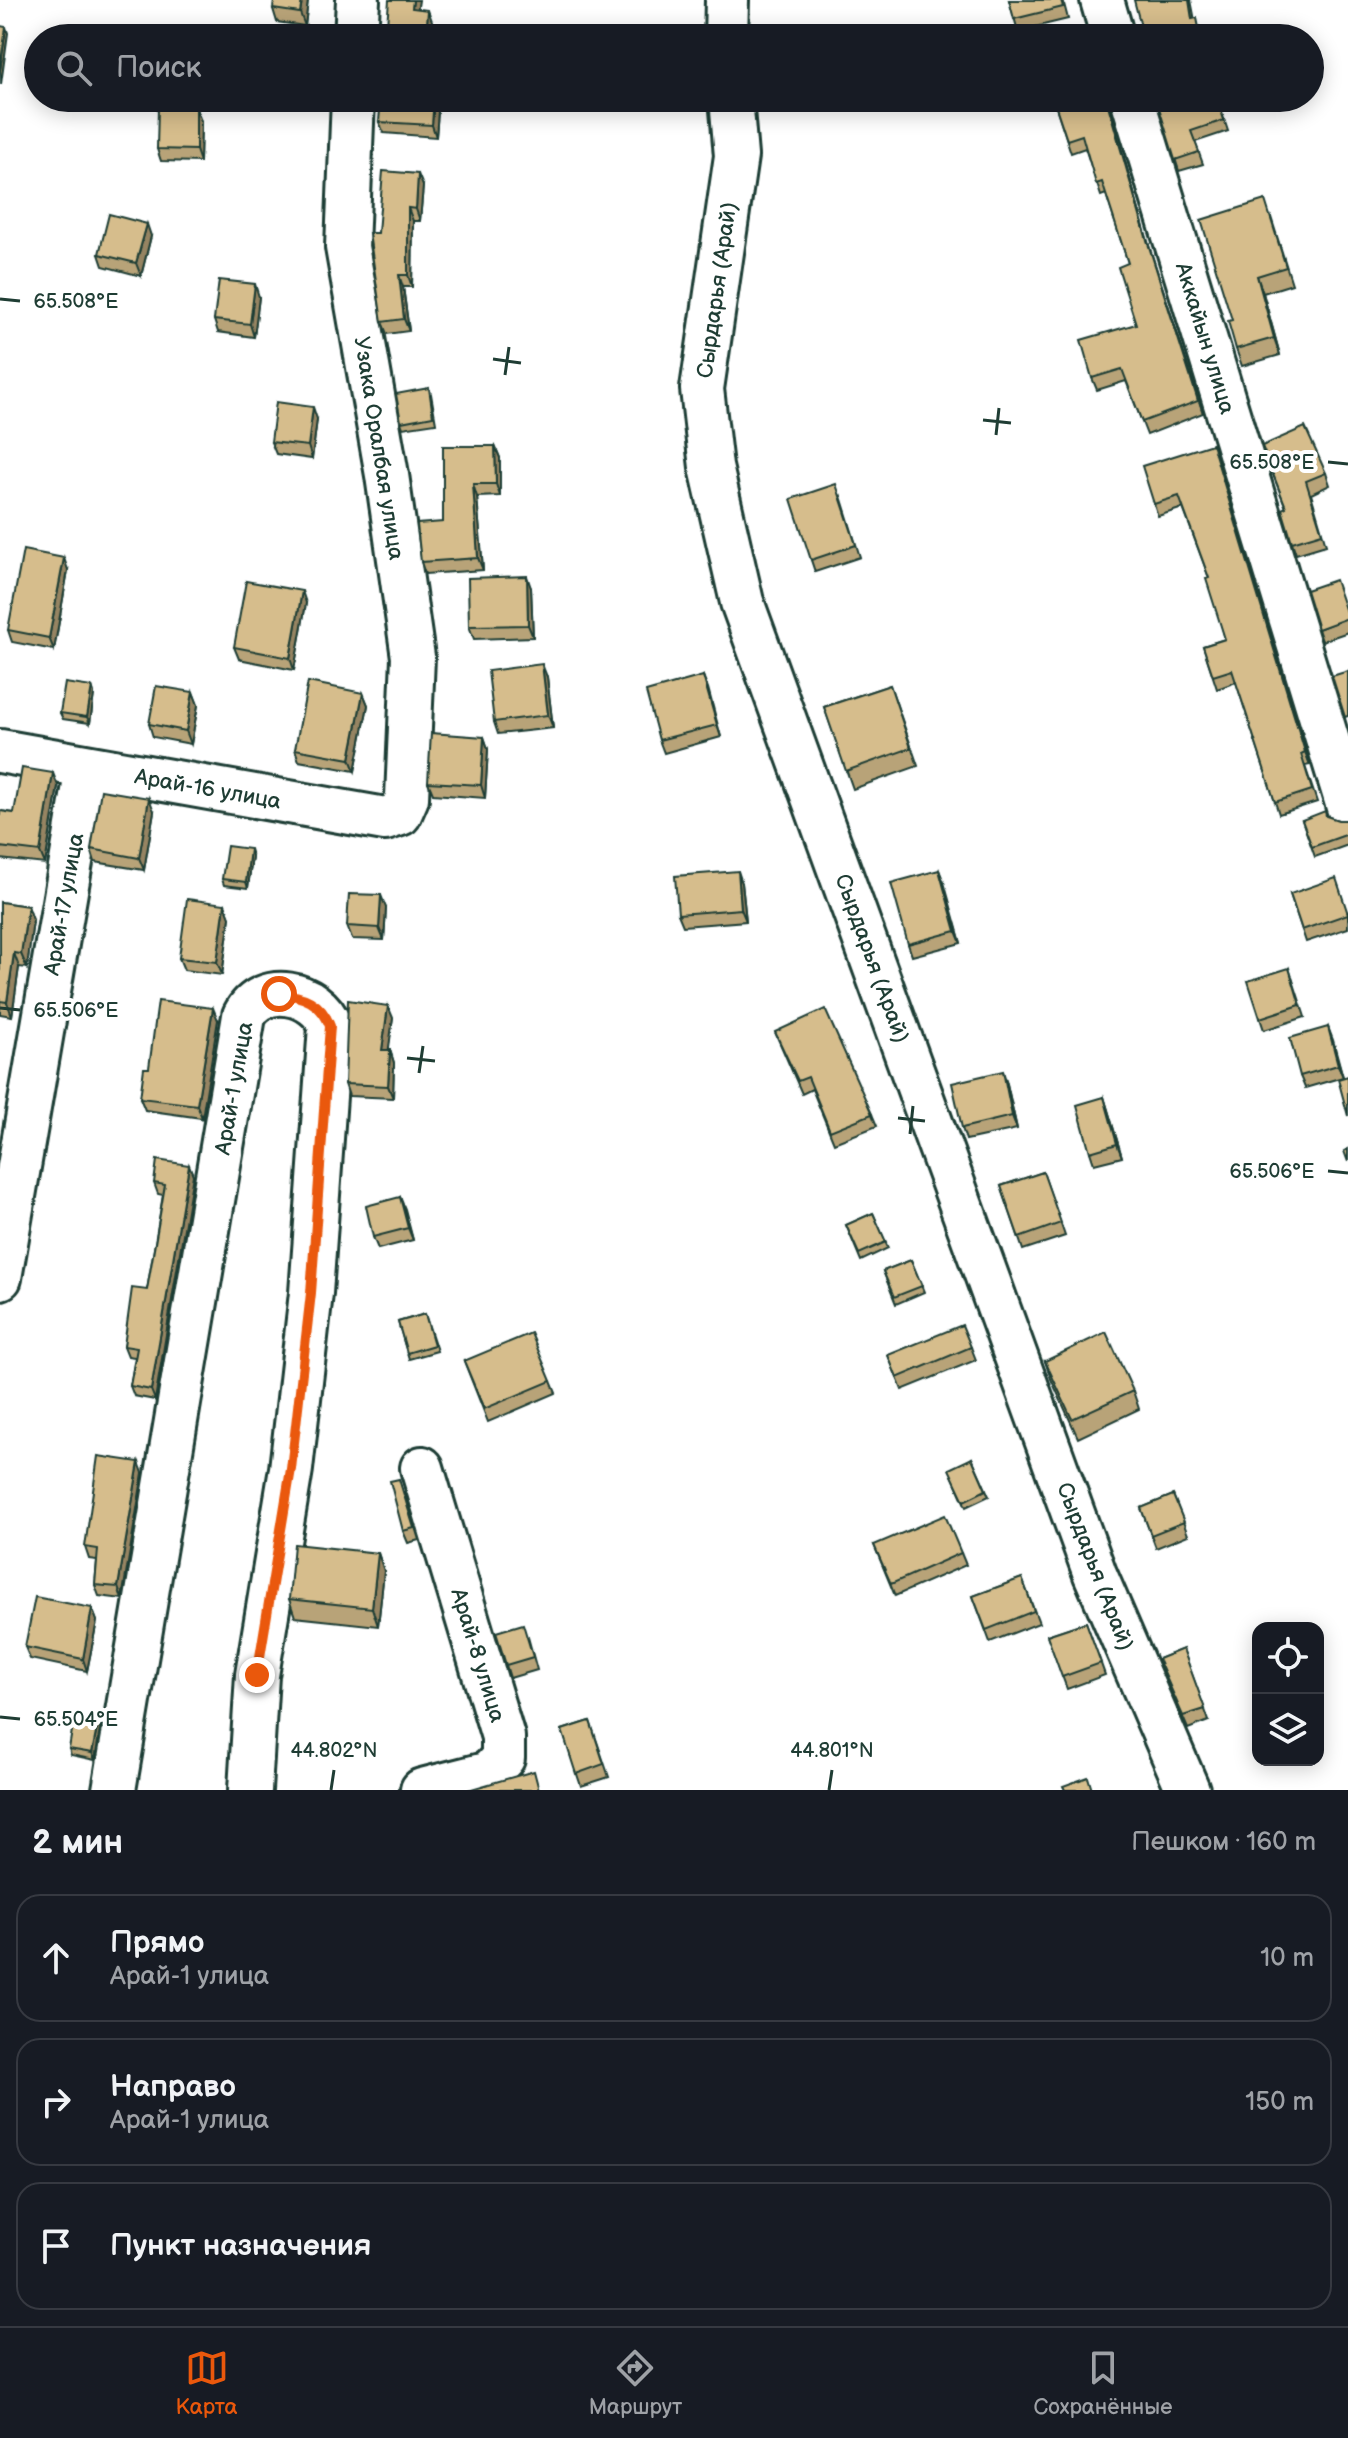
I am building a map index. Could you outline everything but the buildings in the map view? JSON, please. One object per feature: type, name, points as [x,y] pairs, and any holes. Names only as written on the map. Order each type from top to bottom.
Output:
[{"type":"street","points":[[357,24],[358,0]]},
{"type":"street","points":[[726,24],[727,0]]},
{"type":"street","points":[[1102,0],[1109,24]]},
{"type":"street","name":"Узака Оралбая улица","points":[[352,112],[347,247],[387,475],[413,657],[407,798]]},
{"type":"street","name":"Сырдарья (Арай)","points":[[732,112],[736,156],[702,389],[711,467],[742,602],[1095,1574],[1188,1790]]},
{"type":"street","name":"Аккайын улица","points":[[1136,112],[1348,807]]},
{"type":"street","name":"Арай-16 улица","points":[[0,751],[385,819],[400,814],[407,798]]},
{"type":"street","name":"Арай-17 улица","points":[[0,1278],[87,768]]},
{"type":"street","name":"Арай-1 улица","points":[[114,1790],[244,1016],[250,1004],[262,998],[297,995],[324,1011],[330,1026],[311,1293],[291,1469],[257,1675],[250,1790]]},
{"type":"street","name":"Арай-8 улица","points":[[422,1468],[503,1737],[503,1758],[489,1773],[422,1790]]},
{"type":"route","points":[[257,1675],[291,1469],[311,1293],[330,1026],[324,1011],[313,1002],[297,995],[279,994]]}]
